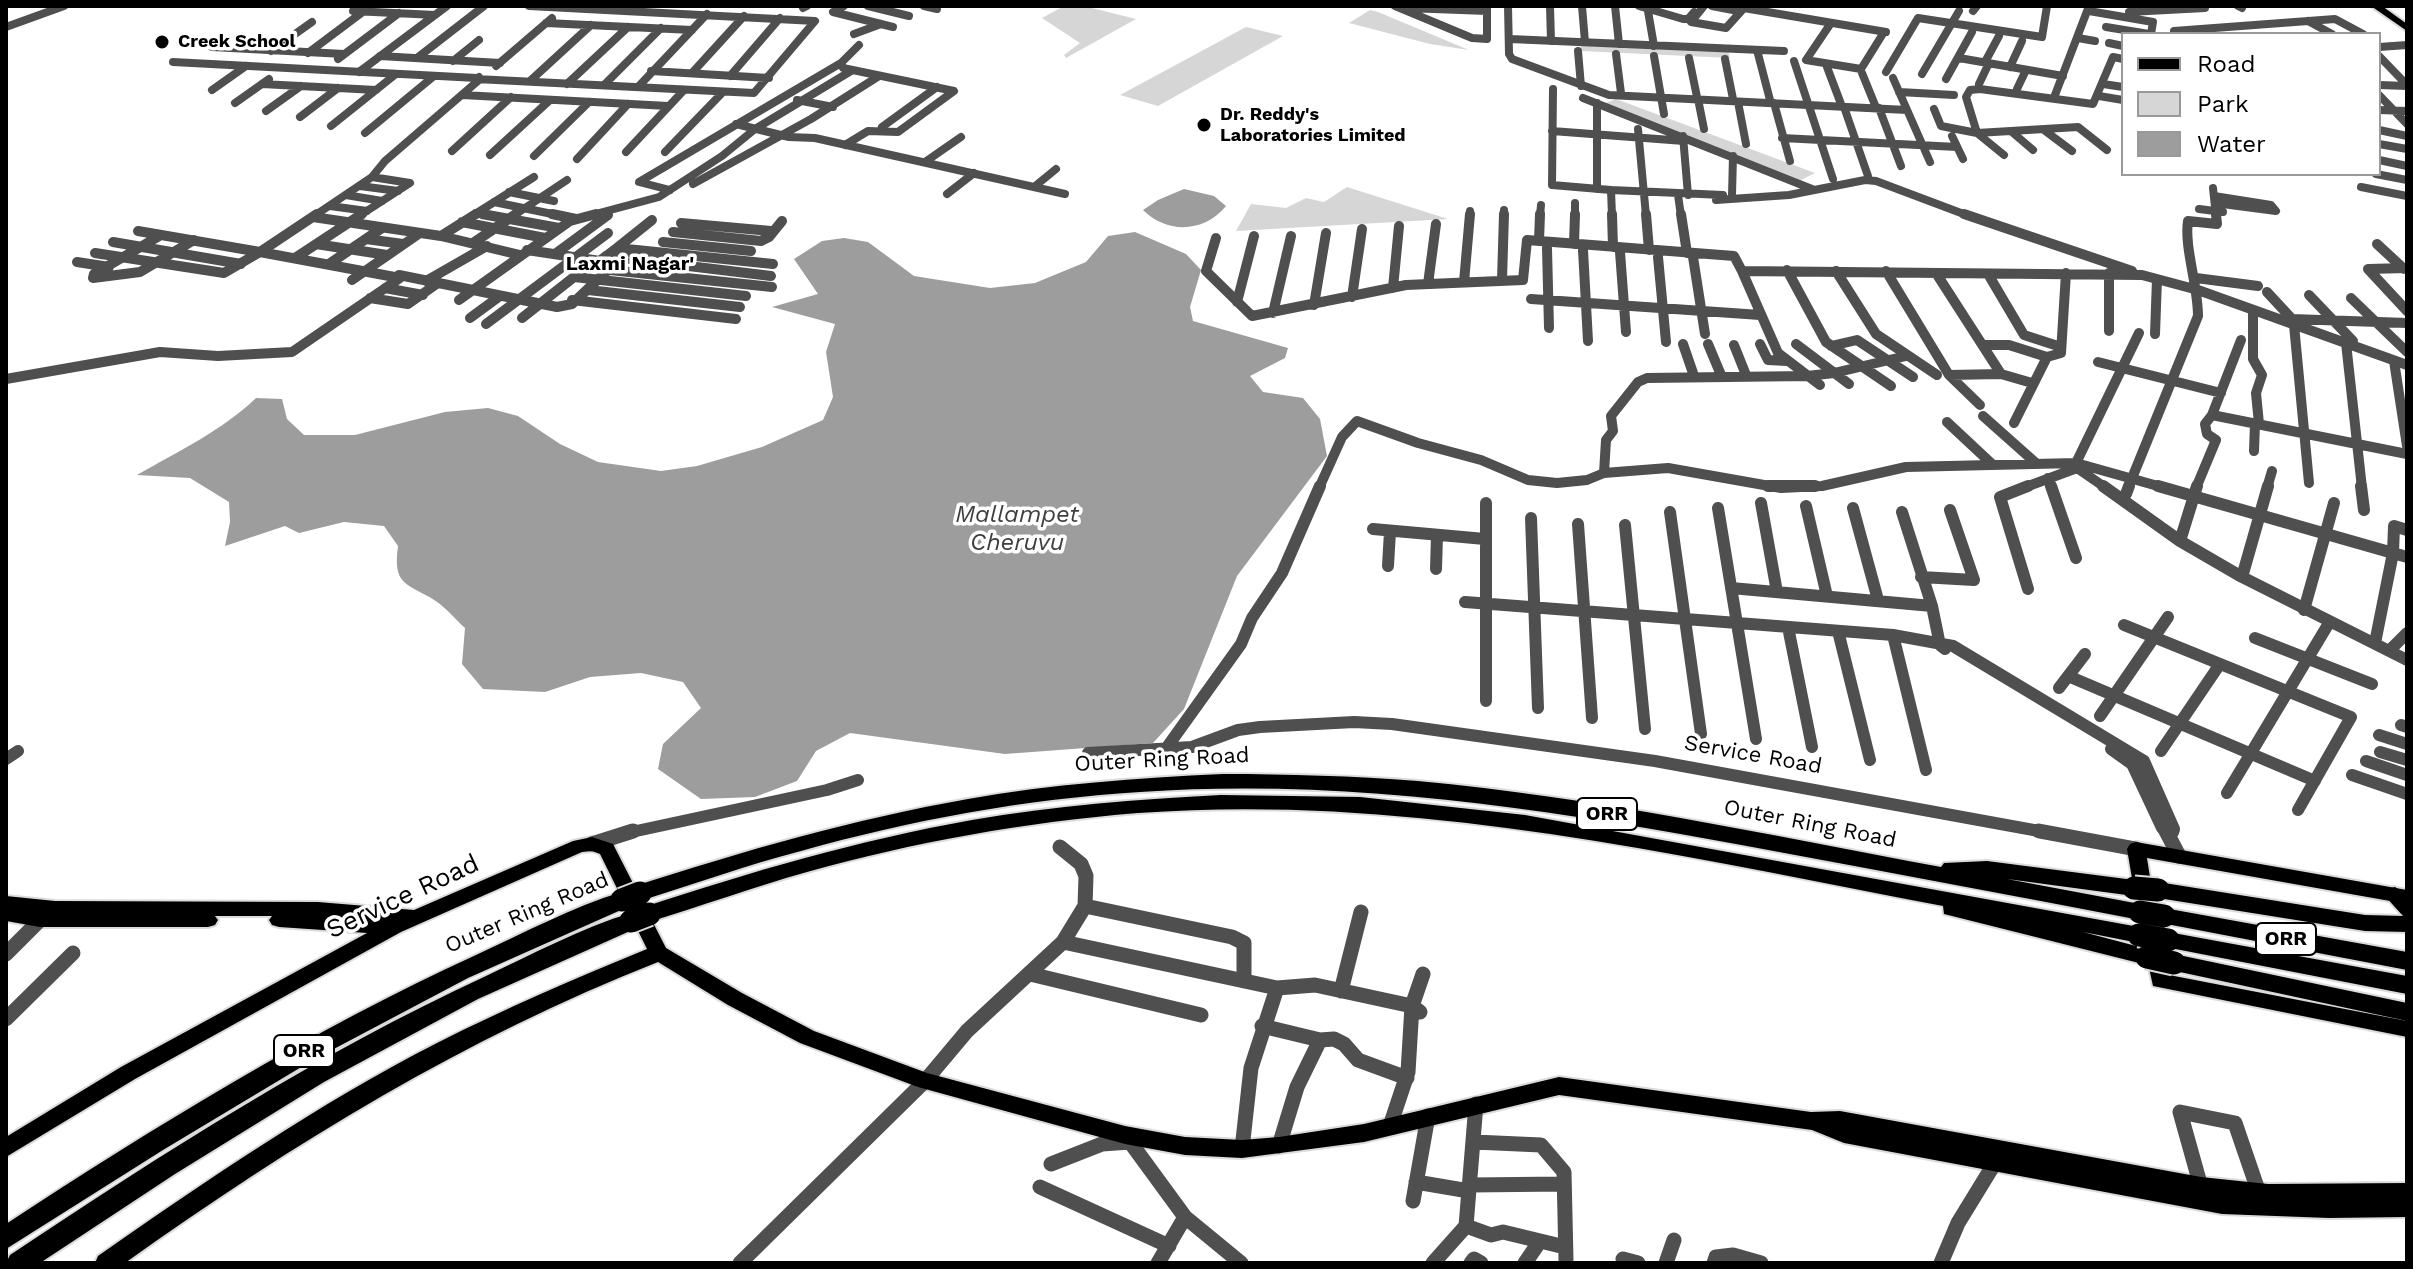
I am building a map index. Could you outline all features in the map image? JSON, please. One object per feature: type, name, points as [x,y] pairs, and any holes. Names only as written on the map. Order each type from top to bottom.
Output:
[{"type":"highway","name":"Outer Ring Road","points":[[6,1238],[176,1128],[321,1042],[472,964],[636,907],[907,839],[1007,809],[1218,781],[1308,781],[1398,786],[1564,806],[2407,961]]},
{"type":"highway","name":"Outer Ring Road","points":[[1070,801],[1263,801],[1441,811],[1608,835],[2407,985]]},
{"type":"highway","points":[[1896,867],[1987,869],[2134,888],[2404,912]]},
{"type":"highway","points":[[1899,889],[1973,916],[2147,957],[2167,972],[2407,1012]]},
{"type":"highway","name":"Outer Ring Road","points":[[19,1263],[179,1157],[336,1061],[636,907]]},
{"type":"main road","points":[[2376,6],[2406,23]]},
{"type":"main road","points":[[2383,6],[2406,23]]},
{"type":"main road","points":[[592,844],[607,849],[659,953],[807,1037],[925,1081],[1127,1138],[1185,1146],[1242,1149],[1279,1146],[1390,1126],[1559,1086],[1811,1121],[1840,1120],[2201,1187],[2259,1193],[2407,1193]]},
{"type":"main road","name":"Service Road","points":[[6,1148],[128,1073],[389,929],[579,846],[592,844]]},
{"type":"main road","points":[[2136,849],[2167,972],[2407,1029]]},
{"type":"main road","name":"Service Road","points":[[2136,849],[2179,856],[2404,912]]},
{"type":"main road","points":[[6,903],[55,908],[318,909],[416,918]]},
{"type":"main road","points":[[6,914],[40,920],[312,921],[389,929]]},
{"type":"main road","points":[[106,1263],[193,1201],[325,1115],[412,1066],[549,998],[659,953]]},
{"type":"main road","points":[[1811,1121],[1844,1134],[2222,1204],[2407,1207]]},
{"type":"street","points":[[6,27],[64,6]]},
{"type":"street","points":[[359,72],[447,6]]},
{"type":"street","points":[[417,58],[484,6]]},
{"type":"street","points":[[529,6],[648,9],[815,21],[754,93]]},
{"type":"street","points":[[680,13],[687,6]]},
{"type":"street","points":[[819,18],[844,6]]},
{"type":"street","points":[[868,6],[909,16]]},
{"type":"street","points":[[924,6],[937,9]]},
{"type":"street","points":[[1508,6],[1512,39]]},
{"type":"street","points":[[1515,6],[1509,54],[1515,60],[1600,93],[1906,108]]},
{"type":"street","points":[[1550,6],[1551,41]]},
{"type":"street","points":[[1582,6],[1585,42]]},
{"type":"street","points":[[1615,6],[1619,44]]},
{"type":"street","points":[[1639,6],[1686,19],[1702,6]]},
{"type":"street","points":[[1702,6],[1691,22],[1726,28],[1743,10]]},
{"type":"street","points":[[1712,6],[1743,10],[1830,24],[1884,33],[1861,69],[1806,60],[1830,24]]},
{"type":"street","points":[[1732,6],[1743,10]]},
{"type":"street","points":[[1930,162],[1890,75],[1918,18],[1950,22],[1971,29],[2042,37],[2047,6]]},
{"type":"street","points":[[2055,95],[2089,9],[2129,12],[2205,8],[2202,6]]},
{"type":"street","points":[[95,253],[224,273],[372,177],[385,161],[565,7]]},
{"type":"street","points":[[1396,7],[1487,9],[1488,30],[1448,28],[1396,7]]},
{"type":"street","points":[[353,11],[435,15]]},
{"type":"street","points":[[308,53],[364,11]]},
{"type":"street","points":[[1648,11],[1654,46]]},
{"type":"street","points":[[1922,74],[1959,11]]},
{"type":"street","points":[[1946,79],[1959,58],[1977,11]]},
{"type":"street","points":[[833,12],[893,27]]},
{"type":"street","points":[[2129,12],[2153,22],[2150,32]]},
{"type":"street","points":[[322,71],[399,13]]},
{"type":"street","points":[[638,87],[707,14]]},
{"type":"street","points":[[692,73],[744,16]]},
{"type":"street","points":[[836,25],[854,17]]},
{"type":"street","points":[[730,76],[780,18]]},
{"type":"street","points":[[2174,32],[2335,19],[2359,32]]},
{"type":"street","points":[[1991,29],[1996,20]]},
{"type":"street","points":[[2308,21],[2328,32]]},
{"type":"street","points":[[271,51],[312,22]]},
{"type":"street","points":[[546,23],[692,30]]},
{"type":"street","points":[[1683,23],[1687,47]]},
{"type":"street","points":[[2280,23],[2297,32]]},
{"type":"street","points":[[854,34],[881,24]]},
{"type":"street","points":[[530,81],[591,25]]},
{"type":"street","points":[[2253,25],[2266,32]]},
{"type":"street","points":[[567,84],[628,27]]},
{"type":"street","points":[[2106,27],[2137,32]]},
{"type":"street","points":[[2224,27],[2233,32]]},
{"type":"street","points":[[604,85],[661,28]]},
{"type":"street","points":[[2197,29],[2203,32]]},
{"type":"street","points":[[1718,31],[1721,48]]},
{"type":"street","points":[[1979,84],[1999,36]]},
{"type":"street","points":[[2078,38],[2095,41]]},
{"type":"street","points":[[1512,39],[1784,51]]},
{"type":"street","points":[[1743,39],[1746,49]]},
{"type":"street","points":[[453,61],[479,40]]},
{"type":"street","points":[[2010,67],[2022,41]]},
{"type":"street","points":[[2109,43],[2121,46]]},
{"type":"street","points":[[786,98],[785,93],[841,63],[859,45]]},
{"type":"street","points":[[2382,46],[2407,45]]},
{"type":"street","points":[[212,47],[344,54]]},
{"type":"street","points":[[1757,50],[1790,161]]},
{"type":"street","points":[[1578,51],[1581,86]]},
{"type":"street","points":[[1616,54],[1621,93]]},
{"type":"street","points":[[380,56],[500,63]]},
{"type":"street","points":[[1654,56],[1664,114]]},
{"type":"street","points":[[2004,155],[1977,133],[1966,97],[1975,89],[2093,104],[2113,57],[2121,59]]},
{"type":"street","points":[[1689,58],[1704,129]]},
{"type":"street","points":[[1959,58],[2063,76]]},
{"type":"street","points":[[2381,58],[2407,86]]},
{"type":"street","points":[[1725,59],[1746,144]]},
{"type":"street","points":[[1794,61],[1833,179]]},
{"type":"street","points":[[173,62],[768,94]]},
{"type":"street","points":[[841,63],[843,68],[851,71],[954,91],[898,132],[868,131],[845,145]]},
{"type":"street","points":[[212,90],[246,66]]},
{"type":"street","points":[[2389,66],[2407,67]]},
{"type":"street","points":[[1827,67],[1868,176]]},
{"type":"street","points":[[235,103],[285,68]]},
{"type":"street","points":[[2017,89],[2026,70]]},
{"type":"street","points":[[651,71],[769,78]]},
{"type":"street","points":[[459,300],[523,252],[576,219],[646,203],[668,192],[717,160],[755,129],[851,71]]},
{"type":"street","points":[[2108,71],[2121,73]]},
{"type":"street","points":[[1862,73],[1901,166]]},
{"type":"street","points":[[331,126],[396,74]]},
{"type":"street","points":[[365,133],[434,76]]},
{"type":"street","points":[[833,107],[786,98],[639,182],[673,196],[833,107],[879,76]]},
{"type":"street","points":[[837,80],[866,85]]},
{"type":"street","points":[[262,84],[376,90]]},
{"type":"street","points":[[2103,84],[2121,87]]},
{"type":"street","points":[[575,101],[591,85]]},
{"type":"street","points":[[2381,85],[2407,86]]},
{"type":"street","points":[[266,111],[301,86]]},
{"type":"street","points":[[825,87],[855,92]]},
{"type":"street","points":[[882,127],[937,87]]},
{"type":"street","points":[[300,117],[338,88]]},
{"type":"street","points":[[1553,89],[1552,185],[1683,195],[1776,194],[1784,189]]},
{"type":"street","points":[[626,152],[684,90]]},
{"type":"street","points":[[665,152],[723,92]]},
{"type":"street","points":[[1899,92],[1954,95]]},
{"type":"street","points":[[1600,93],[1661,96]]},
{"type":"street","points":[[1922,93],[1941,126],[1977,133],[2078,127],[2107,150]]},
{"type":"street","points":[[813,94],[844,100]]},
{"type":"street","points":[[462,95],[668,106]]},
{"type":"street","points":[[2099,96],[2121,100],[2115,109]]},
{"type":"street","points":[[452,151],[511,97]]},
{"type":"street","points":[[2381,97],[2407,124]]},
{"type":"street","points":[[1583,98],[1812,189]]},
{"type":"street","points":[[490,155],[550,100]]},
{"type":"street","points":[[534,156],[589,102]]},
{"type":"street","points":[[1597,103],[1597,189]]},
{"type":"street","points":[[577,159],[628,104]]},
{"type":"street","points":[[763,110],[780,114]]},
{"type":"street","points":[[2381,110],[2407,111]]},
{"type":"street","points":[[1638,122],[1649,250]]},
{"type":"street","points":[[736,124],[1065,194]]},
{"type":"street","points":[[2044,130],[2072,151]]},
{"type":"street","points":[[2381,130],[2407,136]]},
{"type":"street","points":[[1552,131],[1684,139]]},
{"type":"street","points":[[2012,132],[2033,150]]},
{"type":"street","points":[[1952,136],[1963,159]]},
{"type":"street","points":[[925,162],[961,137]]},
{"type":"street","points":[[1782,138],[1957,147]]},
{"type":"street","points":[[1684,139],[1683,195],[1690,255],[1706,339],[1721,375]]},
{"type":"street","points":[[2381,144],[2407,149]]},
{"type":"street","points":[[1732,195],[1733,156]]},
{"type":"street","points":[[2381,160],[2407,166]]},
{"type":"street","points":[[1034,187],[1056,169]]},
{"type":"street","points":[[947,194],[974,173]]},
{"type":"street","points":[[2381,175],[2407,180]]},
{"type":"street","points":[[295,258],[410,183],[372,177]]},
{"type":"street","points":[[441,236],[534,177]]},
{"type":"street","points":[[473,243],[567,180]]},
{"type":"street","points":[[1716,200],[1789,195],[1865,180],[1879,182],[1985,222],[2142,275],[2198,290],[2407,365]]},
{"type":"street","points":[[524,183],[554,189]]},
{"type":"street","points":[[360,186],[398,191]]},
{"type":"street","points":[[2361,187],[2407,196]]},
{"type":"street","points":[[1611,190],[1626,332]]},
{"type":"street","points":[[509,192],[554,201]]},
{"type":"street","points":[[346,195],[382,201]]},
{"type":"street","points":[[2199,209],[2214,197],[2253,196]]},
{"type":"street","points":[[2214,197],[2271,205],[2276,211],[2214,197]]},
{"type":"street","points":[[2214,197],[2242,215]]},
{"type":"street","points":[[2126,494],[2198,316],[2198,290],[2186,233],[2188,221],[2217,224],[2214,197]]},
{"type":"street","points":[[494,202],[576,219]]},
{"type":"street","points":[[1575,203],[1588,341]]},
{"type":"street","points":[[1541,205],[1549,328]]},
{"type":"street","points":[[330,206],[367,211]]},
{"type":"street","points":[[1502,280],[1504,210]]},
{"type":"street","points":[[1464,282],[1470,211]]},
{"type":"street","points":[[476,213],[559,228]]},
{"type":"street","points":[[503,250],[557,214]]},
{"type":"street","points":[[555,254],[608,215]]},
{"type":"street","points":[[313,217],[441,236],[503,250],[771,276]]},
{"type":"street","points":[[522,318],[652,220]]},
{"type":"street","points":[[673,232],[761,241],[769,237],[782,221]]},
{"type":"street","points":[[462,222],[545,238]]},
{"type":"street","points":[[654,252],[682,222],[771,231]]},
{"type":"street","points":[[1428,284],[1436,224]]},
{"type":"street","points":[[1393,288],[1399,226]]},
{"type":"street","points":[[329,264],[382,228]]},
{"type":"street","points":[[1352,297],[1362,229]]},
{"type":"street","points":[[138,231],[399,275],[557,307],[577,300],[610,270],[772,287]]},
{"type":"street","points":[[333,233],[344,235]]},
{"type":"street","points":[[352,280],[420,233]]},
{"type":"street","points":[[486,324],[608,233]]},
{"type":"street","points":[[1314,305],[1326,233]]},
{"type":"street","points":[[161,235],[93,278],[140,272],[194,240]]},
{"type":"street","points":[[1237,302],[1254,236]]},
{"type":"street","points":[[1273,313],[1291,236]]},
{"type":"street","points":[[355,237],[403,244]]},
{"type":"street","points":[[698,267],[726,237]]},
{"type":"street","points":[[1216,238],[1206,271],[1252,316],[1393,288],[1523,280],[1527,240],[1617,250],[1734,256],[1773,344],[1787,361],[1820,385]]},
{"type":"street","points":[[113,242],[241,264]]},
{"type":"street","points":[[663,242],[751,251]]},
{"type":"street","points":[[316,244],[387,255]]},
{"type":"street","points":[[2377,244],[2406,269]]},
{"type":"street","points":[[189,268],[226,245]]},
{"type":"street","points":[[426,281],[487,246]]},
{"type":"street","points":[[617,248],[773,264]]},
{"type":"street","points":[[1658,257],[1666,342]]},
{"type":"street","points":[[603,259],[610,265],[610,270]]},
{"type":"street","points":[[77,262],[140,272]]},
{"type":"street","points":[[2406,269],[2368,269],[2407,311]]},
{"type":"street","points":[[1787,270],[1823,337],[1831,346],[1891,386]]},
{"type":"street","points":[[1742,271],[2142,275]]},
{"type":"street","points":[[1836,271],[1873,331],[1937,375]]},
{"type":"street","points":[[1886,271],[1949,375],[2037,464]]},
{"type":"street","points":[[1936,273],[2001,374]]},
{"type":"street","points":[[1983,345],[2009,345],[2047,357],[2061,353],[2066,273]]},
{"type":"street","points":[[2109,273],[2109,331]]},
{"type":"street","points":[[1988,274],[2027,338],[2061,347]]},
{"type":"street","points":[[6,379],[160,352],[218,356],[292,352],[400,278],[399,275]]},
{"type":"street","points":[[578,277],[746,296]]},
{"type":"street","points":[[2196,278],[2262,289],[2287,317],[2407,323]]},
{"type":"street","points":[[2155,334],[2157,279]]},
{"type":"street","points":[[370,298],[404,304],[438,283]]},
{"type":"street","points":[[385,288],[423,295]]},
{"type":"street","points":[[2225,289],[2234,303]]},
{"type":"street","points":[[588,290],[740,307]]},
{"type":"street","points":[[2309,295],[2350,342],[2364,510]]},
{"type":"street","points":[[470,318],[500,296]]},
{"type":"street","points":[[549,297],[736,319]]},
{"type":"street","points":[[2351,298],[2407,352]]},
{"type":"street","points":[[1531,299],[1760,315]]},
{"type":"street","points":[[2253,310],[2253,359],[2262,375],[2256,393],[2254,451]]},
{"type":"street","points":[[2294,325],[2309,483]]},
{"type":"street","points":[[2028,589],[2000,497],[2076,465],[2139,333]]},
{"type":"street","points":[[1831,346],[1855,340],[1913,377]]},
{"type":"street","points":[[2180,541],[2200,477],[2216,440],[2207,434],[2205,424],[2212,415],[2241,340]]},
{"type":"street","points":[[1683,344],[1694,376]]},
{"type":"street","points":[[1760,344],[1768,360],[1787,361]]},
{"type":"street","points":[[1796,344],[1849,384]]},
{"type":"street","points":[[1734,345],[1746,375]]},
{"type":"street","points":[[1604,473],[1606,440],[1613,431],[1611,416],[1638,382],[1655,377],[1807,376],[1834,373],[1906,356]]},
{"type":"street","points":[[2014,423],[2047,357]]},
{"type":"street","points":[[2394,361],[2407,446]]},
{"type":"street","points":[[2098,362],[2221,393]]},
{"type":"street","points":[[1949,375],[2001,374],[2032,383]]},
{"type":"street","points":[[2212,415],[2407,454]]},
{"type":"street","points":[[1165,750],[1241,644],[1252,618],[1282,573],[1342,437],[1357,421],[1418,443],[1481,460],[1528,480],[1557,483],[1587,480],[1604,473],[1668,468],[1781,488],[1822,486],[1906,467],[2076,465],[2407,557]]},
{"type":"street","points":[[1947,422],[1993,465]]},
{"type":"street","points":[[2076,465],[2180,541],[2304,610],[2407,660]]},
{"type":"street","points":[[2242,577],[2272,471]]},
{"type":"street","points":[[2048,478],[2076,558]]},
{"type":"street","points":[[1486,503],[1486,701]]},
{"type":"street","points":[[1761,503],[1777,592]]},
{"type":"street","points":[[2304,610],[2334,503]]},
{"type":"street","points":[[1806,506],[1827,596]]},
{"type":"street","points":[[1718,508],[1756,739]]},
{"type":"street","points":[[1853,508],[1878,600]]},
{"type":"street","points":[[1921,577],[1974,579],[1950,510]]},
{"type":"street","points":[[1670,512],[1701,734]]},
{"type":"street","points":[[1902,512],[1932,606],[1940,645]]},
{"type":"street","points":[[1531,518],[1538,708]]},
{"type":"street","points":[[1578,524],[1592,718]]},
{"type":"street","points":[[1625,525],[1645,729]]},
{"type":"street","points":[[2375,643],[2393,553],[2394,526],[2407,530]]},
{"type":"street","points":[[1373,529],[1485,539]]},
{"type":"street","points":[[1388,566],[1390,531]]},
{"type":"street","points":[[1436,569],[1437,535]]},
{"type":"street","points":[[1731,588],[1932,606]]},
{"type":"street","points":[[1465,602],[1893,635],[1940,645],[2008,682],[2138,762],[2174,829],[2170,834],[2179,856]]},
{"type":"street","points":[[2100,716],[2168,617]]},
{"type":"street","points":[[2227,793],[2329,623]]},
{"type":"street","points":[[2124,625],[2351,717],[2298,810]]},
{"type":"street","points":[[1788,627],[1812,747]]},
{"type":"street","points":[[1838,631],[1870,760]]},
{"type":"street","points":[[2389,651],[2407,633]]},
{"type":"street","points":[[1893,635],[1926,770]]},
{"type":"street","points":[[2255,638],[2372,684]]},
{"type":"street","points":[[2059,688],[2085,654]]},
{"type":"street","points":[[2161,751],[2220,664]]},
{"type":"street","points":[[2068,676],[2315,781]]},
{"type":"street","name":"Service Road","points":[[1088,753],[1192,747],[1238,730],[1260,727],[1354,722],[1392,724],[1655,761],[2136,849]]},
{"type":"street","points":[[2379,735],[2407,744]]},
{"type":"street","points":[[6,759],[18,751]]},
{"type":"street","points":[[2380,752],[2407,760]]},
{"type":"street","points":[[2366,761],[2407,775]]},
{"type":"street","points":[[2352,775],[2407,794]]},
{"type":"street","name":"Service Road","points":[[592,844],[647,827],[827,790],[858,780]]},
{"type":"street","points":[[740,1263],[925,1081],[959,1039],[1063,942],[1085,906],[1086,876],[1081,864],[1060,847]]},
{"type":"street","points":[[1085,906],[1232,937],[1244,943],[1244,981]]},
{"type":"street","points":[[1341,991],[1361,912]]},
{"type":"street","points":[[6,954],[40,920]]},
{"type":"street","points":[[1063,942],[1277,988],[1315,985],[1416,1009]]},
{"type":"street","points":[[6,1019],[73,953]]},
{"type":"street","points":[[1030,974],[1201,1015]]},
{"type":"street","points":[[1390,1126],[1407,1078],[1423,974]]},
{"type":"street","points":[[1242,1149],[1251,1068],[1262,1026],[1277,988]]},
{"type":"street","points":[[1262,1026],[1320,1040],[1334,1039],[1344,1044],[1358,1060],[1407,1078]]},
{"type":"street","points":[[1279,1146],[1297,1087],[1320,1040]]},
{"type":"street","points":[[1433,1263],[1466,1226],[1476,1104]]},
{"type":"street","points":[[2201,1187],[2180,1112],[2235,1123],[2259,1193]]},
{"type":"street","points":[[1413,1201],[1428,1116]]},
{"type":"street","points":[[1051,1164],[1102,1144],[1127,1138],[1185,1217],[1241,1263]]},
{"type":"street","points":[[1466,1226],[1491,1235],[1503,1232],[1540,1241],[1566,1254],[1564,1172],[1541,1145],[1474,1142]]},
{"type":"street","points":[[1941,1263],[1952,1234],[1981,1192],[1996,1161]]},
{"type":"street","points":[[1416,1182],[1470,1188],[1564,1184]]},
{"type":"street","points":[[1040,1187],[1169,1246]]},
{"type":"street","points":[[1158,1263],[1185,1217]]},
{"type":"street","points":[[1666,1263],[1674,1240]]},
{"type":"street","points":[[1525,1263],[1540,1241]]},
{"type":"street","points":[[1714,1263],[1716,1257],[1726,1254],[1761,1263]]},
{"type":"street","points":[[1471,1263],[1474,1259],[1481,1263]]},
{"type":"green space","points":[[1064,6],[1084,6],[1136,19],[1066,58],[1064,55],[1080,43],[1042,18]]},
{"type":"green space","points":[[1370,10],[1469,50],[1430,44],[1349,23]]},
{"type":"green space","points":[[1246,27],[1283,36],[1158,106],[1120,95]]},
{"type":"green space","points":[[1581,44],[1728,50],[1730,58],[1581,51]]},
{"type":"green space","points":[[1616,99],[1815,173],[1801,180],[1603,104]]},
{"type":"green space","points":[[1347,187],[1448,219],[1236,231],[1251,204],[1286,208],[1306,198],[1324,202]]},
{"type":"water","points":[[1184,189],[1214,196],[1226,206],[1207,221],[1185,227],[1163,223],[1143,210],[1158,200]]},
{"type":"water","name":"Mallampet Cheruvu","points":[[1135,232],[1186,254],[1201,270],[1190,307],[1193,321],[1288,348],[1285,358],[1250,376],[1263,392],[1303,398],[1320,419],[1327,456],[1237,576],[1184,709],[1153,743],[1005,754],[850,733],[816,751],[797,781],[755,797],[701,799],[658,769],[663,744],[701,708],[683,682],[641,673],[590,677],[545,692],[483,689],[462,664],[465,628],[440,604],[402,580],[397,568],[398,546],[384,526],[344,522],[299,533],[285,526],[225,546],[230,522],[229,502],[190,478],[137,475],[214,430],[256,398],[282,399],[287,419],[304,435],[355,435],[445,412],[488,408],[518,416],[560,444],[598,462],[661,471],[697,466],[762,447],[823,420],[833,397],[826,352],[835,324],[772,307],[818,294],[794,259],[822,241],[844,238],[868,242],[914,276],[990,288],[1035,283],[1086,262],[1108,236]]},
{"type":"place","name":"Creek School","points":[[162,42]]},
{"type":"place","name":"Dr. Reddy's Laboratories Limited","points":[[1204,125]]},
{"type":"district","name":"Laxmi Nagar'","points":[[630,264]]}]
